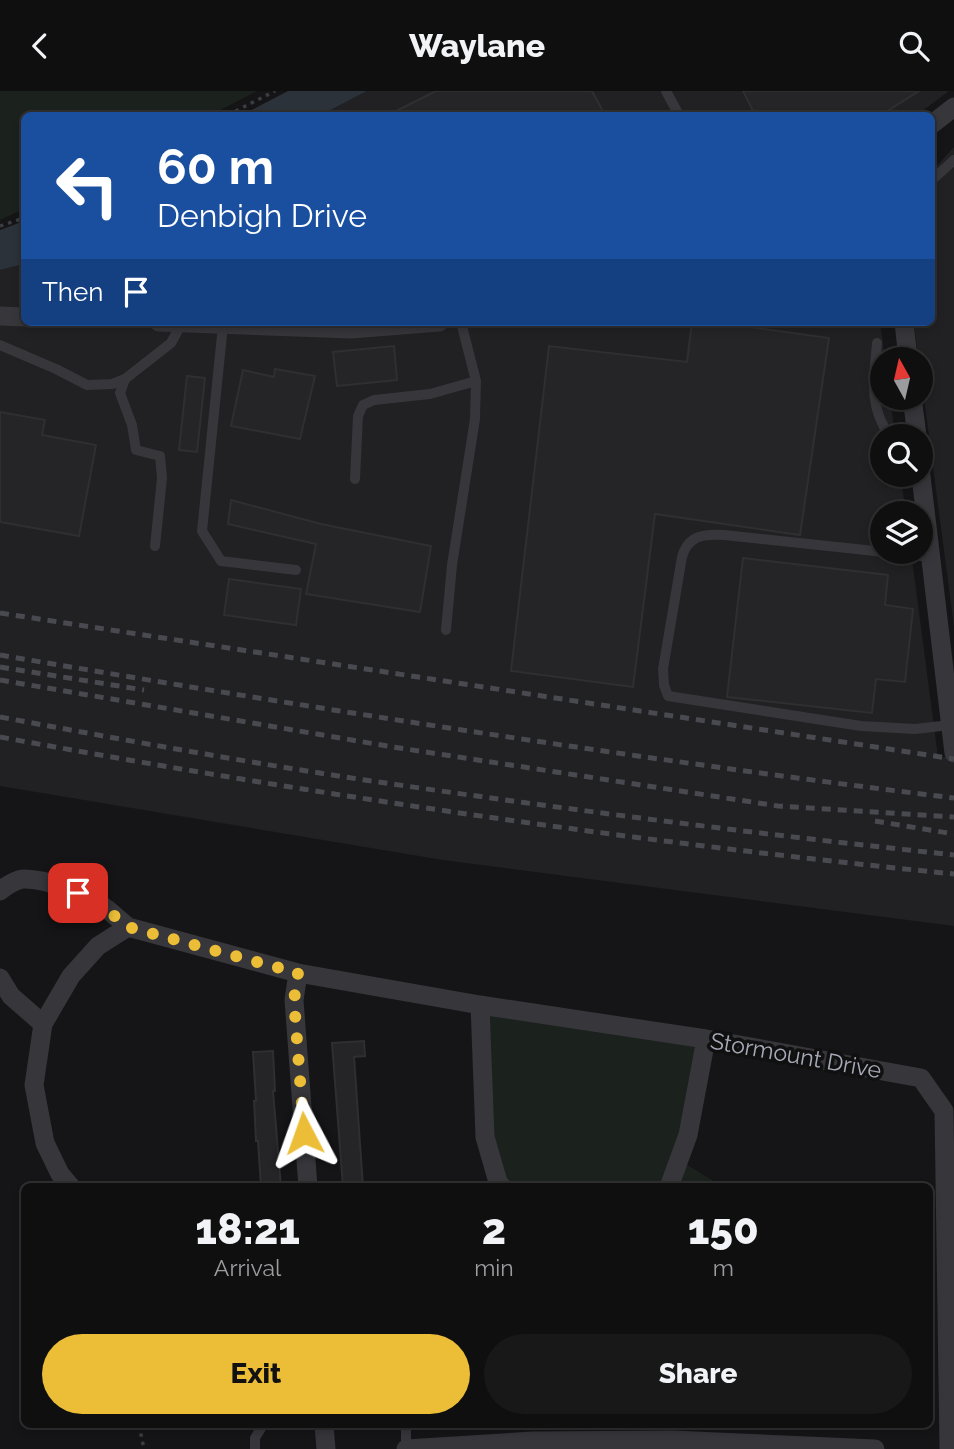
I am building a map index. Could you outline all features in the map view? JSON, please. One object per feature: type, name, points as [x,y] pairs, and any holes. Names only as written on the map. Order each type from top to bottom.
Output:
[{"type":"street","points":[[935,122],[954,107]]},
{"type":"street","points":[[0,316],[21,317]]},
{"type":"street","points":[[255,326],[351,329],[390,326]]},
{"type":"street","points":[[904,326],[907,347]]},
{"type":"street","points":[[932,564],[954,753]]},
{"type":"street","points":[[0,891],[22,879],[54,884],[78,893],[106,909],[128,927],[98,946],[71,976],[43,1024],[34,1085],[45,1143],[60,1174],[68,1183]]},
{"type":"street","name":"Stormount Drive","points":[[128,927],[298,973],[480,1005],[706,1039],[921,1078],[944,1111],[949,1449]]},
{"type":"street","points":[[298,973],[294,1000],[308,1183]]},
{"type":"street","points":[[0,978],[11,996],[43,1024]]},
{"type":"street","points":[[480,1005],[485,1137],[499,1183]]},
{"type":"street","points":[[670,1183],[688,1135],[706,1039]]},
{"type":"street","points":[[324,1428],[326,1449]]},
{"type":"street","points":[[406,1449],[533,1441],[672,1440],[875,1449]]},
{"type":"lane","points":[[666,91],[677,112]]},
{"type":"lane","points":[[935,177],[954,160]]},
{"type":"lane","points":[[0,345],[87,385],[112,384],[125,379],[172,343],[180,326]]},
{"type":"lane","points":[[223,326],[202,531],[221,561],[296,570]]},
{"type":"lane","points":[[446,630],[452,565],[475,419],[476,381],[462,326]]},
{"type":"lane","points":[[877,343],[873,390],[876,411],[882,424]]},
{"type":"lane","points":[[125,379],[120,393],[132,425],[136,450],[160,456],[162,478],[155,546]]},
{"type":"lane","points":[[355,479],[358,416],[363,405],[374,400],[430,394],[476,381]]},
{"type":"lane","points":[[870,551],[724,535],[701,536],[691,541],[685,547],[682,557],[663,669],[668,696],[861,726],[915,729],[950,725]]},
{"type":"lane","points":[[256,1449],[255,1438],[261,1428]]},
{"type":"lane","points":[[406,1428],[406,1449]]},
{"type":"path","points":[[234,112],[275,91]]},
{"type":"path","points":[[0,226],[21,219]]},
{"type":"path","points":[[140,1428],[144,1449]]},
{"type":"shaded area","points":[[0,91],[257,91],[217,112],[21,112],[21,210],[0,220]]},
{"type":"shaded area","points":[[288,91],[367,91],[327,112],[248,112]]},
{"type":"shaded area","points":[[367,91],[949,91],[921,112],[327,112]]},
{"type":"shaded area","points":[[954,147],[954,627],[933,467],[933,424],[927,424],[926,410],[933,410],[933,347],[917,347],[914,326],[935,326],[935,168]]},
{"type":"shaded area","points":[[21,222],[21,265],[0,270],[0,230]]},
{"type":"shaded area","points":[[21,265],[21,326],[881,326],[883,347],[870,347],[870,410],[892,410],[893,424],[870,424],[870,487],[902,487],[904,501],[870,501],[870,564],[913,564],[938,757],[954,757],[954,926],[443,860],[0,786],[0,270]]},
{"type":"shaded area","points":[[480,1005],[706,1039],[679,1160],[714,1183],[498,1182]]},
{"type":"building","points":[[436,91],[592,91],[603,112],[394,112]]},
{"type":"building","points":[[743,91],[919,91],[886,112],[754,112]]},
{"type":"building","points":[[692,326],[743,326],[829,338],[800,535],[655,514],[633,687],[511,671],[549,346],[687,362]]},
{"type":"building","points":[[394,346],[397,380],[337,386],[333,352]]},
{"type":"building","points":[[275,369],[315,376],[300,439],[231,426],[243,370],[274,377]]},
{"type":"building","points":[[187,376],[205,378],[197,452],[179,450]]},
{"type":"building","points":[[0,412],[45,420],[42,435],[96,445],[79,536],[0,522]]},
{"type":"building","points":[[231,500],[321,524],[431,546],[420,612],[306,594],[316,544],[228,524]]},
{"type":"building","points":[[743,558],[888,575],[885,605],[913,609],[905,682],[876,679],[872,713],[727,697]]},
{"type":"building","points":[[229,579],[301,589],[296,625],[224,615]]},
{"type":"building","points":[[364,1041],[365,1056],[354,1057],[363,1183],[343,1183],[332,1043]]},
{"type":"building","points":[[273,1051],[273,1091],[281,1183],[261,1183],[256,1141],[253,1052]]},
{"type":"railway","points":[[0,613],[954,759]]},
{"type":"railway","points":[[0,655],[476,732],[954,798]]},
{"type":"railway","points":[[0,667],[144,690]]},
{"type":"railway","points":[[0,680],[393,747],[778,806],[954,817]]},
{"type":"railway","points":[[0,717],[392,784],[673,822],[954,855]]},
{"type":"railway","points":[[0,737],[237,778],[476,815],[714,847],[954,874]]},
{"type":"railway","points":[[875,821],[954,834]]},
{"type":"route","points":[[78,893],[106,909],[128,927],[298,973],[294,1000],[304,1133]]}]
